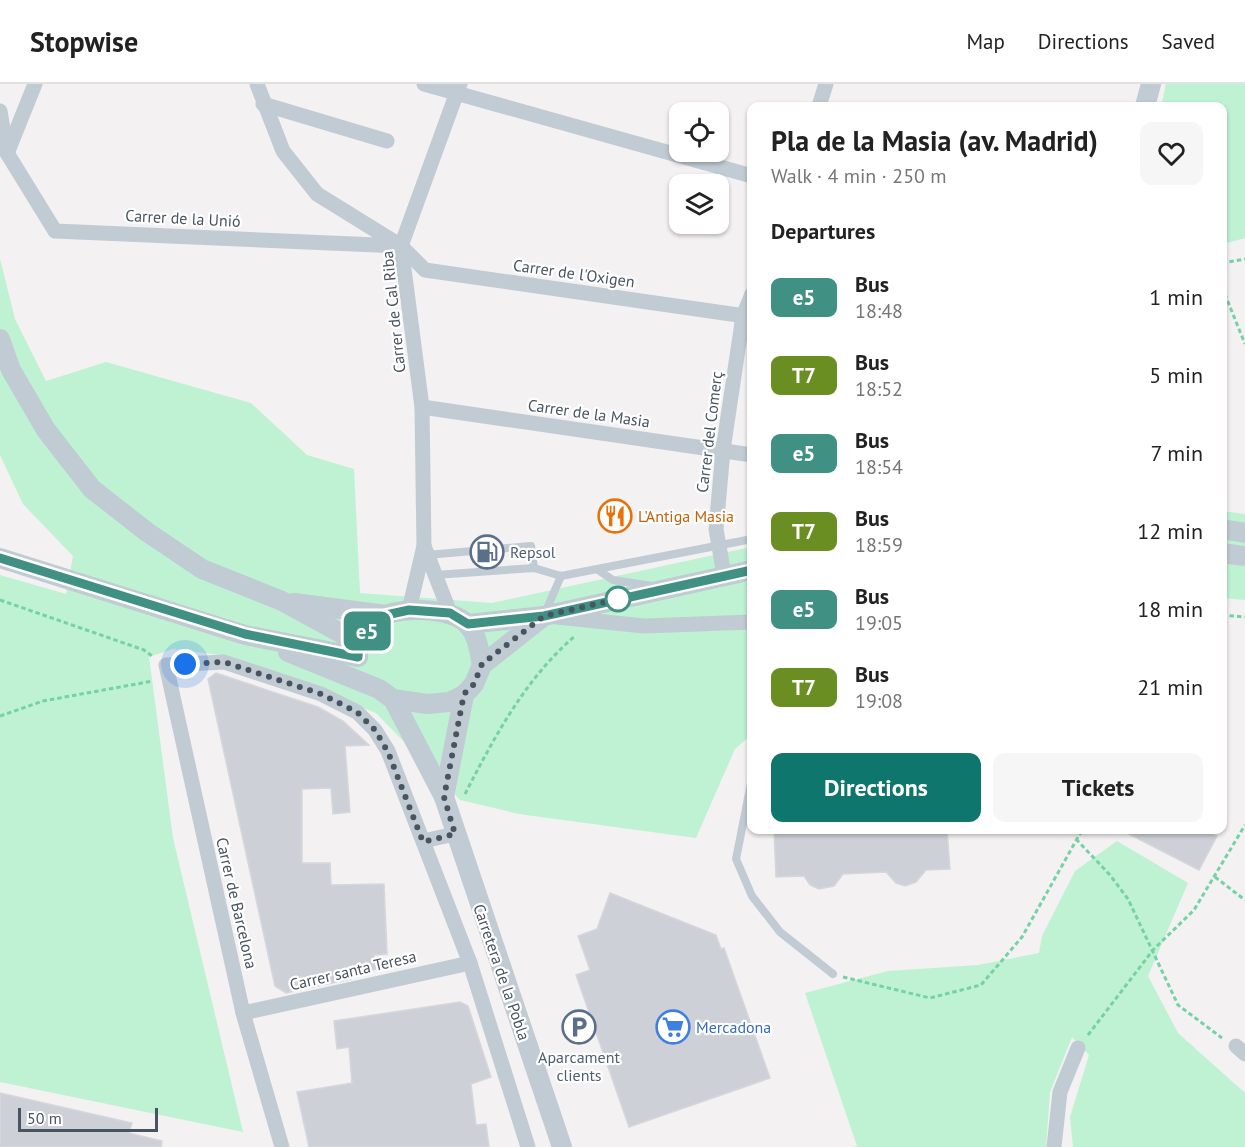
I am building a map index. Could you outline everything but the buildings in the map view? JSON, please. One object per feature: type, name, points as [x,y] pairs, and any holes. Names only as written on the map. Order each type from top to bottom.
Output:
[{"type":"street","points":[[4,154],[35,84]]},
{"type":"street","name":"Carrer de l'Oxigen","points":[[257,84],[283,151],[317,194],[401,246],[425,270],[747,316]]},
{"type":"street","points":[[424,84],[458,89],[747,175]]},
{"type":"street","points":[[820,102],[826,84]]},
{"type":"street","points":[[1146,102],[1151,84]]},
{"type":"street","name":"Carrer de Cal Riba","points":[[409,610],[425,551],[422,407],[401,246],[458,89]]},
{"type":"street","points":[[263,104],[387,141]]},
{"type":"street","name":"Carrer de la Unió","points":[[0,111],[4,128],[4,154],[55,231],[401,246]]},
{"type":"street","name":"Carrer del Comerç","points":[[724,575],[717,529],[723,450],[747,316]]},
{"type":"street","points":[[0,339],[11,370],[46,430],[92,489],[147,532],[202,569],[282,601],[359,650]]},
{"type":"street","name":"Carrer de la Masia","points":[[422,407],[747,454]]},
{"type":"street","points":[[1227,530],[1245,533]]},
{"type":"street","name":"Carrer de Cal Riba","points":[[425,551],[450,613]]},
{"type":"street","points":[[1227,554],[1245,556]]},
{"type":"street","points":[[0,558],[245,634],[386,694],[427,704],[449,702],[464,694],[474,684],[482,664],[544,616],[644,626],[747,622]]},
{"type":"street","points":[[468,624],[544,616],[747,571]]},
{"type":"street","points":[[282,601],[386,615],[409,610],[450,613],[468,624],[478,642],[482,664]]},
{"type":"street","points":[[386,615],[370,626],[359,650],[365,673],[386,694]]},
{"type":"street","points":[[245,634],[359,650]]},
{"type":"street","points":[[168,672],[224,662],[321,694],[357,712],[375,730],[388,752],[470,963],[528,1147]]},
{"type":"street","name":"Carrer de Barcelona","points":[[168,672],[243,1013],[282,1147]]},
{"type":"street","name":"Carretera de la Pobla","points":[[386,694],[444,797],[562,1147]]},
{"type":"street","name":"Carretera de la Pobla","points":[[444,797],[464,694]]},
{"type":"street","points":[[423,842],[455,834]]},
{"type":"street","name":"Carrer santa Teresa","points":[[243,1013],[470,963]]},
{"type":"street","points":[[1054,1147],[1060,1092],[1078,1048]]},
{"type":"lane","points":[[435,575],[534,568],[561,576],[747,540]]},
{"type":"lane","points":[[425,551],[531,546],[534,568]]},
{"type":"lane","points":[[598,570],[613,580],[665,588]]},
{"type":"lane","points":[[544,616],[561,576]]},
{"type":"lane","points":[[747,803],[736,859],[752,896],[780,932],[833,974]]},
{"type":"path","points":[[1227,262],[1245,258]]},
{"type":"path","points":[[1227,299],[1245,344]]},
{"type":"path","points":[[0,600],[144,650],[168,672],[142,682],[43,701],[0,716]]},
{"type":"path","points":[[1227,615],[1245,617]]},
{"type":"path","points":[[464,796],[483,756],[526,687],[569,640],[592,621]]},
{"type":"path","points":[[1078,1048],[1153,950],[1194,910],[1245,825]]},
{"type":"path","points":[[833,974],[930,998],[981,985],[1022,937],[1037,915],[1079,834]]},
{"type":"path","points":[[1076,839],[1110,874],[1128,899],[1178,1005],[1215,1035],[1241,1050]]},
{"type":"path","points":[[1215,877],[1245,900]]},
{"type":"green space","points":[[1166,84],[1245,84],[1245,238],[1227,243],[1227,102],[1162,102]]},
{"type":"green space","points":[[0,259],[15,319],[46,381],[106,362],[251,403],[307,455],[354,469],[360,593],[492,603],[747,548],[747,738],[735,749],[696,838],[519,814],[460,800],[376,713],[228,656],[173,649],[149,657],[173,838],[243,1132],[0,1082],[0,575],[66,594],[73,556],[23,504],[0,455]]},
{"type":"green space","points":[[1227,512],[1245,514],[1245,600],[1227,598]]},
{"type":"green space","points":[[1117,841],[1188,883],[1148,976],[1178,1033],[1245,1093],[1245,1147],[1073,1147],[1070,1117],[1089,1055],[1072,1037],[1050,1092],[1046,1147],[853,1147],[857,1146],[805,993],[888,971],[978,965],[1039,953],[1042,936],[1075,871]]},
{"type":"bus line","name":"e5","points":[[0,558],[36,572],[245,634],[358,657],[359,643],[370,626],[386,615],[409,610],[450,613],[468,624],[544,616],[747,571]]},
{"type":"place","name":"L'Antiga Masia","points":[[615,516]]},
{"type":"place","name":"Repsol","points":[[487,552]]},
{"type":"place","name":"Aparcament clients","points":[[579,1027]]},
{"type":"place","name":"Mercadona","points":[[673,1027]]},
{"type":"route","points":[[185,664],[224,662],[321,694],[357,712],[375,730],[388,752],[423,842],[455,834],[444,797],[464,694],[474,684],[482,664],[544,616],[618,599]]}]
